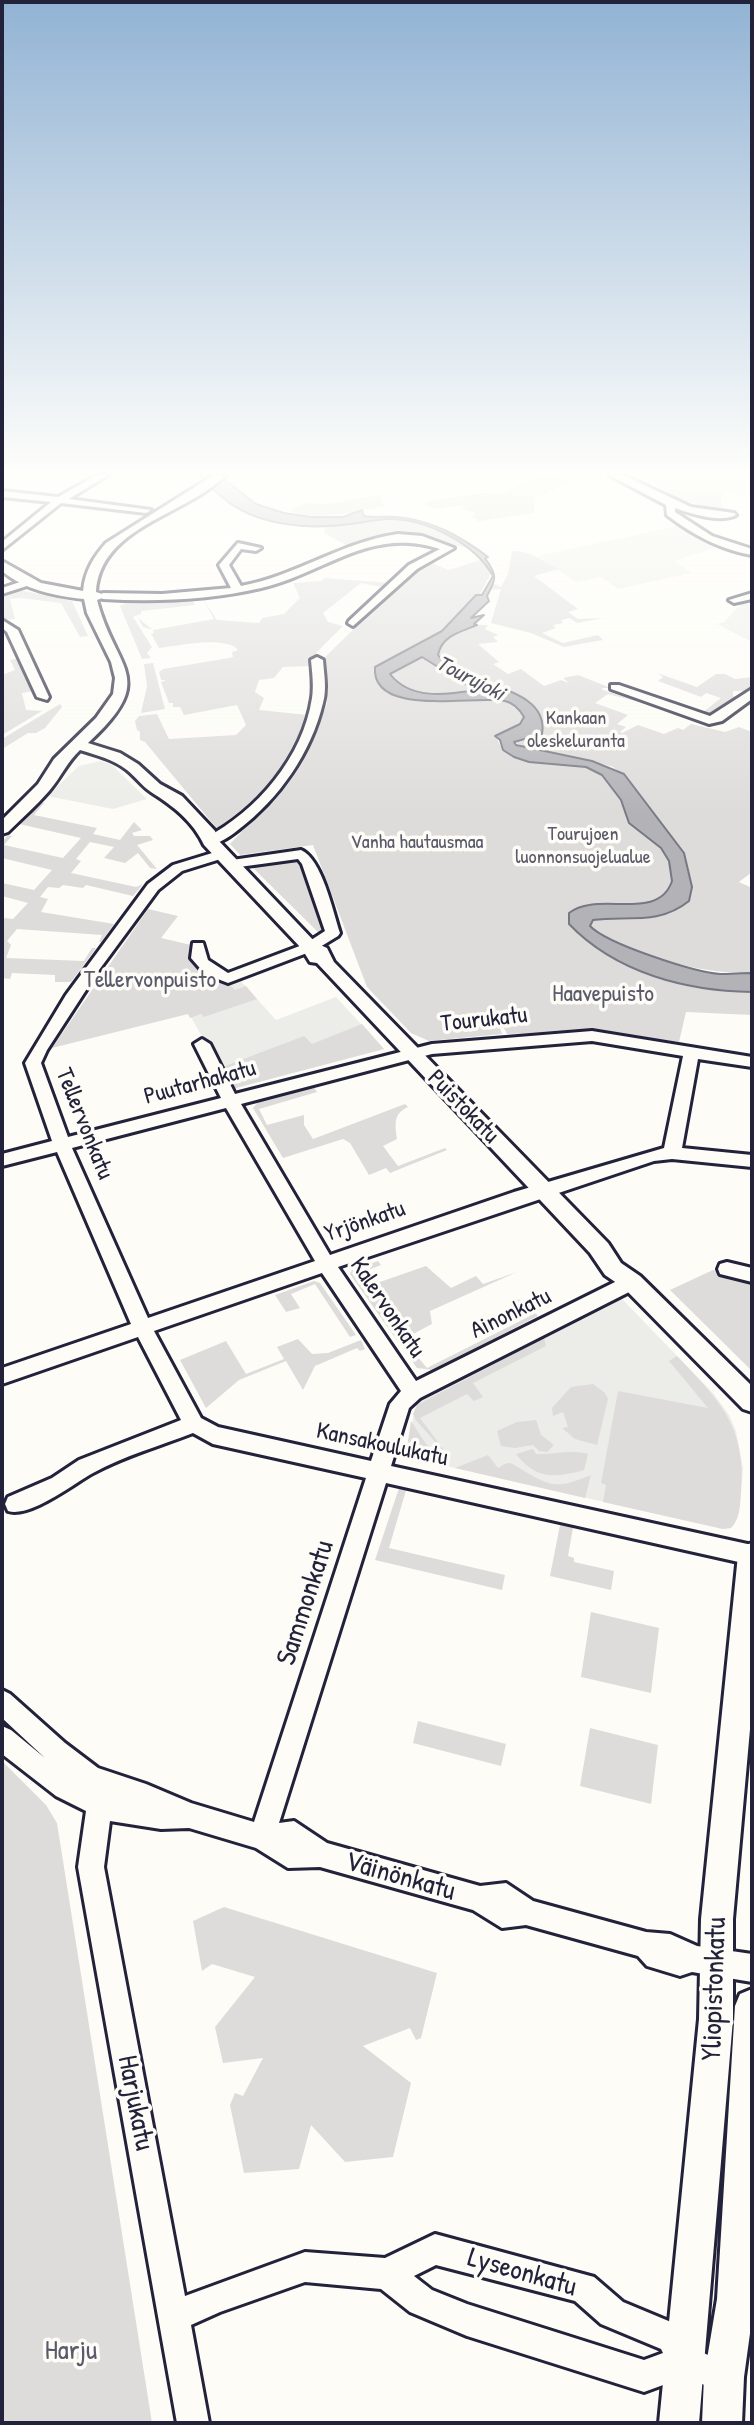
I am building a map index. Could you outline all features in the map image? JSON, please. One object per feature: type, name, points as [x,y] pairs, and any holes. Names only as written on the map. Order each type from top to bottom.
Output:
[{"type":"main road","points":[[48,588],[96,593]]},
{"type":"main road","points":[[2,829],[58,769],[70,765],[119,697],[122,681],[95,588]]},
{"type":"main road","name":"Puistokatu","points":[[86,741],[115,756],[154,787],[176,799],[209,834],[221,853],[310,947],[312,956],[326,964],[403,1055],[543,1190],[600,1249],[602,1256],[623,1278],[632,1282],[751,1404]]},
{"type":"main road","name":"Yliopistonkatu","points":[[679,2423],[716,2019],[704,1961],[717,1919],[752,1555]]},
{"type":"main road","name":"Yliopistonkatu","points":[[722,2423],[724,2377],[736,2299],[752,2006]]},
{"type":"street","points":[[96,593],[142,595],[235,588]]},
{"type":"street","points":[[353,623],[390,588]]},
{"type":"street","points":[[734,600],[752,596]]},
{"type":"street","points":[[2,623],[12,630],[43,697]]},
{"type":"street","points":[[221,853],[237,827],[277,786],[294,762],[318,702],[317,660]]},
{"type":"street","points":[[615,687],[709,720],[718,718],[752,693]]},
{"type":"street","points":[[198,946],[196,954],[200,963],[228,978],[310,947],[333,933],[309,863],[301,854],[221,853]]},
{"type":"street","name":"Tellervonkatu","points":[[194,1424],[143,1328],[62,1144],[35,1075],[35,1053],[159,881],[183,866],[221,853]]},
{"type":"street","name":"Tourukatu","points":[[403,1055],[563,1036],[606,1037],[691,1055],[752,1062]]},
{"type":"street","name":"Kalervonkatu","points":[[202,1044],[212,1067],[326,1264],[413,1392]]},
{"type":"street","name":"Puutarhakatu","points":[[2,1160],[403,1055]]},
{"type":"street","points":[[672,1153],[691,1055]]},
{"type":"street","name":"Yrjönkatu","points":[[2,1376],[653,1155],[672,1153],[752,1161]]},
{"type":"street","points":[[727,1269],[752,1275]]},
{"type":"street","name":"Ainonkatu","points":[[413,1392],[632,1282]]},
{"type":"street","name":"Sammonkatu","points":[[262,1837],[400,1404],[413,1392]]},
{"type":"street","points":[[16,1504],[60,1484],[86,1466],[194,1424]]},
{"type":"street","name":"Kansakoulukatu","points":[[194,1424],[213,1435],[752,1555]]},
{"type":"street","points":[[2,1702],[108,1796]]},
{"type":"street","points":[[2,1738],[37,1770],[68,1792],[108,1796]]},
{"type":"street","name":"Väinönkatu","points":[[108,1796],[125,1813],[166,1818],[189,1815],[262,1837],[288,1855],[320,1854],[480,1899],[502,1915],[526,1912],[646,1945],[657,1956],[680,1963],[704,1961],[752,1968]]},
{"type":"street","name":"Harjukatu","points":[[108,1796],[98,1814],[91,1867],[193,2423]]},
{"type":"street","name":"Lyseonkatu","points":[[387,2274],[435,2249],[583,2288],[612,2313],[672,2338],[685,2361],[724,2377]]},
{"type":"street","points":[[174,2317],[215,2298],[305,2267],[387,2274],[421,2301],[467,2320],[644,2376],[685,2361]]},
{"type":"shaded area","points":[[742,603],[752,605],[752,642],[717,624],[724,622]]},
{"type":"shaded area","points":[[100,761],[112,765],[147,799],[113,809],[47,796],[79,766]]},
{"type":"shaded area","points":[[239,979],[276,1020],[336,997],[384,1049],[232,1089],[188,1012],[201,993]]},
{"type":"shaded area","points":[[622,1299],[713,1393],[729,1415],[736,1431],[743,1469],[739,1512],[731,1528],[723,1529],[411,1458],[406,1454],[415,1409],[421,1401]]},
{"type":"green space","points":[[295,588],[354,588],[323,613],[328,622],[343,626],[317,652],[314,666],[283,667],[274,678],[259,680],[255,692],[264,698],[259,710],[308,715],[274,781],[250,808],[218,830],[145,742],[140,740],[135,721],[139,716],[157,714],[169,739],[236,735],[246,725],[237,705],[184,715],[180,707],[169,703],[161,682],[166,680],[161,680],[159,672],[233,657],[232,652],[238,650],[212,642],[159,648],[151,634],[153,630],[214,619],[201,596],[217,620],[259,623],[262,618],[284,614],[300,598]]},
{"type":"green space","points":[[395,588],[483,588],[442,631],[375,667],[378,683],[389,693],[406,699],[508,702],[524,717],[520,724],[495,736],[503,750],[529,762],[586,767],[602,775],[621,800],[629,823],[661,848],[669,861],[672,881],[665,894],[654,901],[581,906],[569,913],[569,924],[608,955],[653,976],[702,988],[752,992],[752,1015],[686,1012],[679,1042],[593,1031],[507,1034],[504,1028],[500,1028],[502,1034],[429,1041],[411,1033],[367,987],[313,845],[240,855],[230,844],[294,776],[302,763],[327,704],[323,659]]},
{"type":"green space","points":[[491,588],[550,588],[578,609],[568,612],[578,619],[603,618],[577,623],[570,618],[561,620],[563,623],[553,625],[556,628],[542,633],[563,643],[598,635],[603,640],[564,647],[531,633],[491,623],[501,589]]},
{"type":"green space","points":[[15,589],[72,601],[88,636],[80,637],[61,603],[10,599],[15,619],[2,620],[2,593]]},
{"type":"green space","points":[[190,596],[195,605],[141,611],[133,617],[152,647],[147,653],[151,658],[142,659],[120,606],[128,602]]},
{"type":"green space","name":"Kankaan oleskeluranta","points":[[477,625],[488,625],[485,629],[498,635],[493,637],[498,642],[478,644],[499,662],[493,664],[508,674],[521,669],[544,686],[561,680],[569,683],[563,678],[578,675],[611,688],[603,690],[639,702],[608,694],[595,703],[628,715],[617,724],[626,727],[622,733],[638,725],[664,734],[678,728],[683,730],[691,724],[725,732],[739,727],[752,732],[752,872],[739,882],[752,888],[752,973],[731,973],[670,962],[592,930],[593,920],[644,919],[683,906],[678,845],[628,779],[613,767],[536,751],[513,742],[542,734],[541,718],[532,705],[518,695],[448,665],[437,655],[448,639]]},
{"type":"green space","points":[[422,657],[477,691],[419,692],[408,689],[389,675]]},
{"type":"green space","points":[[19,658],[33,691],[22,693],[26,710],[42,711],[2,735],[2,675],[15,670],[10,660]]},
{"type":"green space","points":[[153,663],[165,709],[141,713],[147,686],[144,664]]},
{"type":"green space","points":[[657,673],[697,687],[716,674],[735,679],[752,677],[752,685],[745,691],[733,691],[736,697],[720,709],[702,713],[721,698],[706,693],[701,697],[658,681],[663,677]]},
{"type":"green space","points":[[60,704],[62,707],[45,728],[28,733],[2,749],[2,739]]},
{"type":"green space","points":[[41,802],[44,803],[34,815],[97,828],[93,834],[120,840],[134,822],[142,830],[132,833],[134,836],[150,836],[153,840],[137,845],[157,869],[150,868],[138,853],[125,863],[104,858],[114,847],[90,842],[76,859],[81,861],[71,873],[136,887],[143,884],[133,896],[86,885],[83,888],[63,885],[59,888],[48,887],[40,897],[48,899],[41,912],[114,924],[101,942],[102,935],[17,929],[7,941],[11,945],[6,958],[84,961],[92,948],[96,948],[71,982],[55,982],[55,975],[12,973],[10,979],[2,978],[2,921],[5,918],[13,919],[28,903],[2,896],[2,883],[34,890],[52,870],[2,858],[2,842],[8,835],[12,836],[4,845],[63,858],[81,838],[19,824]]},
{"type":"green space","points":[[294,858],[306,865],[300,867],[321,927],[328,926],[323,937],[249,864]]},
{"type":"green space","name":"Tellervonpuisto","points":[[148,909],[178,916],[161,938],[191,945],[192,955],[200,968],[235,990],[246,986],[257,999],[204,1017],[201,1014],[190,1018],[188,1014],[52,1048]]},
{"type":"green space","points":[[362,1024],[384,1049],[232,1089],[220,1068],[304,1036],[312,1044]]},
{"type":"green space","points":[[314,1087],[317,1092],[259,1109],[267,1125],[304,1115],[304,1125],[313,1139],[405,1104],[408,1107],[396,1120],[397,1139],[383,1146],[398,1166],[445,1148],[447,1150],[390,1173],[386,1168],[369,1175],[350,1143],[343,1139],[283,1158],[253,1108],[258,1102]]},
{"type":"green space","points":[[378,1261],[381,1265],[368,1270],[377,1283],[426,1266],[451,1288],[476,1276],[483,1284],[517,1272],[430,1311],[432,1324],[398,1342],[350,1274],[352,1270]]},
{"type":"green space","points":[[713,1270],[737,1274],[740,1281],[745,1283],[752,1278],[752,1371],[670,1290]]},
{"type":"green space","points":[[314,1281],[320,1283],[356,1335],[350,1337],[315,1284],[291,1294],[300,1308],[286,1312],[275,1295]]},
{"type":"green space","points":[[516,1299],[525,1301],[538,1316],[433,1370],[417,1368],[406,1353],[412,1350],[427,1368],[530,1316]]},
{"type":"green space","points":[[544,1338],[546,1346],[473,1383],[483,1397],[474,1401],[467,1394],[420,1418],[452,1461],[415,1419],[413,1414],[417,1405]]},
{"type":"green space","points":[[298,1339],[312,1354],[328,1353],[361,1340],[365,1349],[360,1351],[357,1348],[315,1366],[303,1390],[286,1361],[239,1380],[206,1408],[180,1360],[226,1341],[246,1374],[284,1359],[277,1347]]},
{"type":"green space","points":[[677,1356],[718,1402],[735,1433],[742,1470],[740,1507],[731,1528],[723,1529],[603,1502],[606,1485],[601,1483],[618,1391],[708,1408],[669,1361]]},
{"type":"green space","points":[[593,1384],[608,1399],[597,1445],[575,1439],[562,1428],[568,1427],[563,1412],[553,1416],[552,1408],[571,1387]]},
{"type":"green space","points":[[536,1420],[541,1435],[554,1445],[547,1452],[539,1451],[533,1445],[515,1448],[501,1446],[497,1431],[517,1422]]},
{"type":"green space","points":[[411,1421],[426,1444],[450,1465],[411,1458],[406,1454]]},
{"type":"green space","points":[[533,1449],[536,1454],[588,1454],[584,1470],[547,1475],[531,1469],[516,1454]]},
{"type":"green space","points":[[488,1455],[498,1468],[511,1464],[554,1484],[591,1475],[585,1498],[455,1468]]},
{"type":"green space","points":[[400,1485],[407,1487],[389,1548],[505,1575],[502,1590],[375,1560]]},
{"type":"green space","points":[[560,1525],[573,1528],[568,1556],[574,1558],[574,1562],[614,1571],[611,1590],[550,1576]]},
{"type":"green space","points":[[591,1612],[659,1628],[651,1693],[581,1677]]},
{"type":"green space","points":[[418,1721],[506,1744],[501,1766],[413,1743]]},
{"type":"green space","points":[[590,1728],[658,1745],[651,1804],[580,1786]]},
{"type":"green space","name":"Harju","points":[[2,1761],[46,1805],[57,1823],[152,2423],[2,2423]]},
{"type":"green space","points":[[224,1907],[437,1973],[421,2038],[416,2040],[410,2028],[363,2046],[411,2083],[393,2157],[345,2162],[311,2125],[299,2169],[244,2173],[230,2105],[235,2093],[243,2096],[263,2058],[223,2063],[215,2027],[255,1977],[212,1964],[202,1971],[193,1921]]},
{"type":"water","name":"Tourujoki","points":[[486,588],[491,588],[487,596],[489,601],[471,618],[484,615],[474,624],[477,625],[448,639],[438,655],[464,673],[519,695],[532,705],[541,718],[542,734],[514,742],[516,745],[592,761],[624,774],[684,853],[692,887],[689,901],[666,914],[593,920],[590,926],[614,941],[672,963],[720,974],[752,973],[752,992],[702,988],[653,976],[608,955],[569,924],[569,913],[581,907],[641,904],[665,893],[672,881],[669,861],[661,848],[629,823],[621,800],[602,775],[586,767],[529,762],[503,750],[495,736],[520,724],[524,717],[508,702],[406,699],[389,693],[378,683],[375,667],[442,631],[476,595],[482,595]],"holes":[[[422,657],[475,690],[418,692],[398,682],[390,674]]]},
{"type":"park label","name":"Vanha hautausmaa","points":[[417,843]]},
{"type":"park label","name":"Tourujoen luonnonsuojelualue","points":[[583,846]]},
{"type":"park label","name":"Haavepuisto","points":[[603,995]]}]
